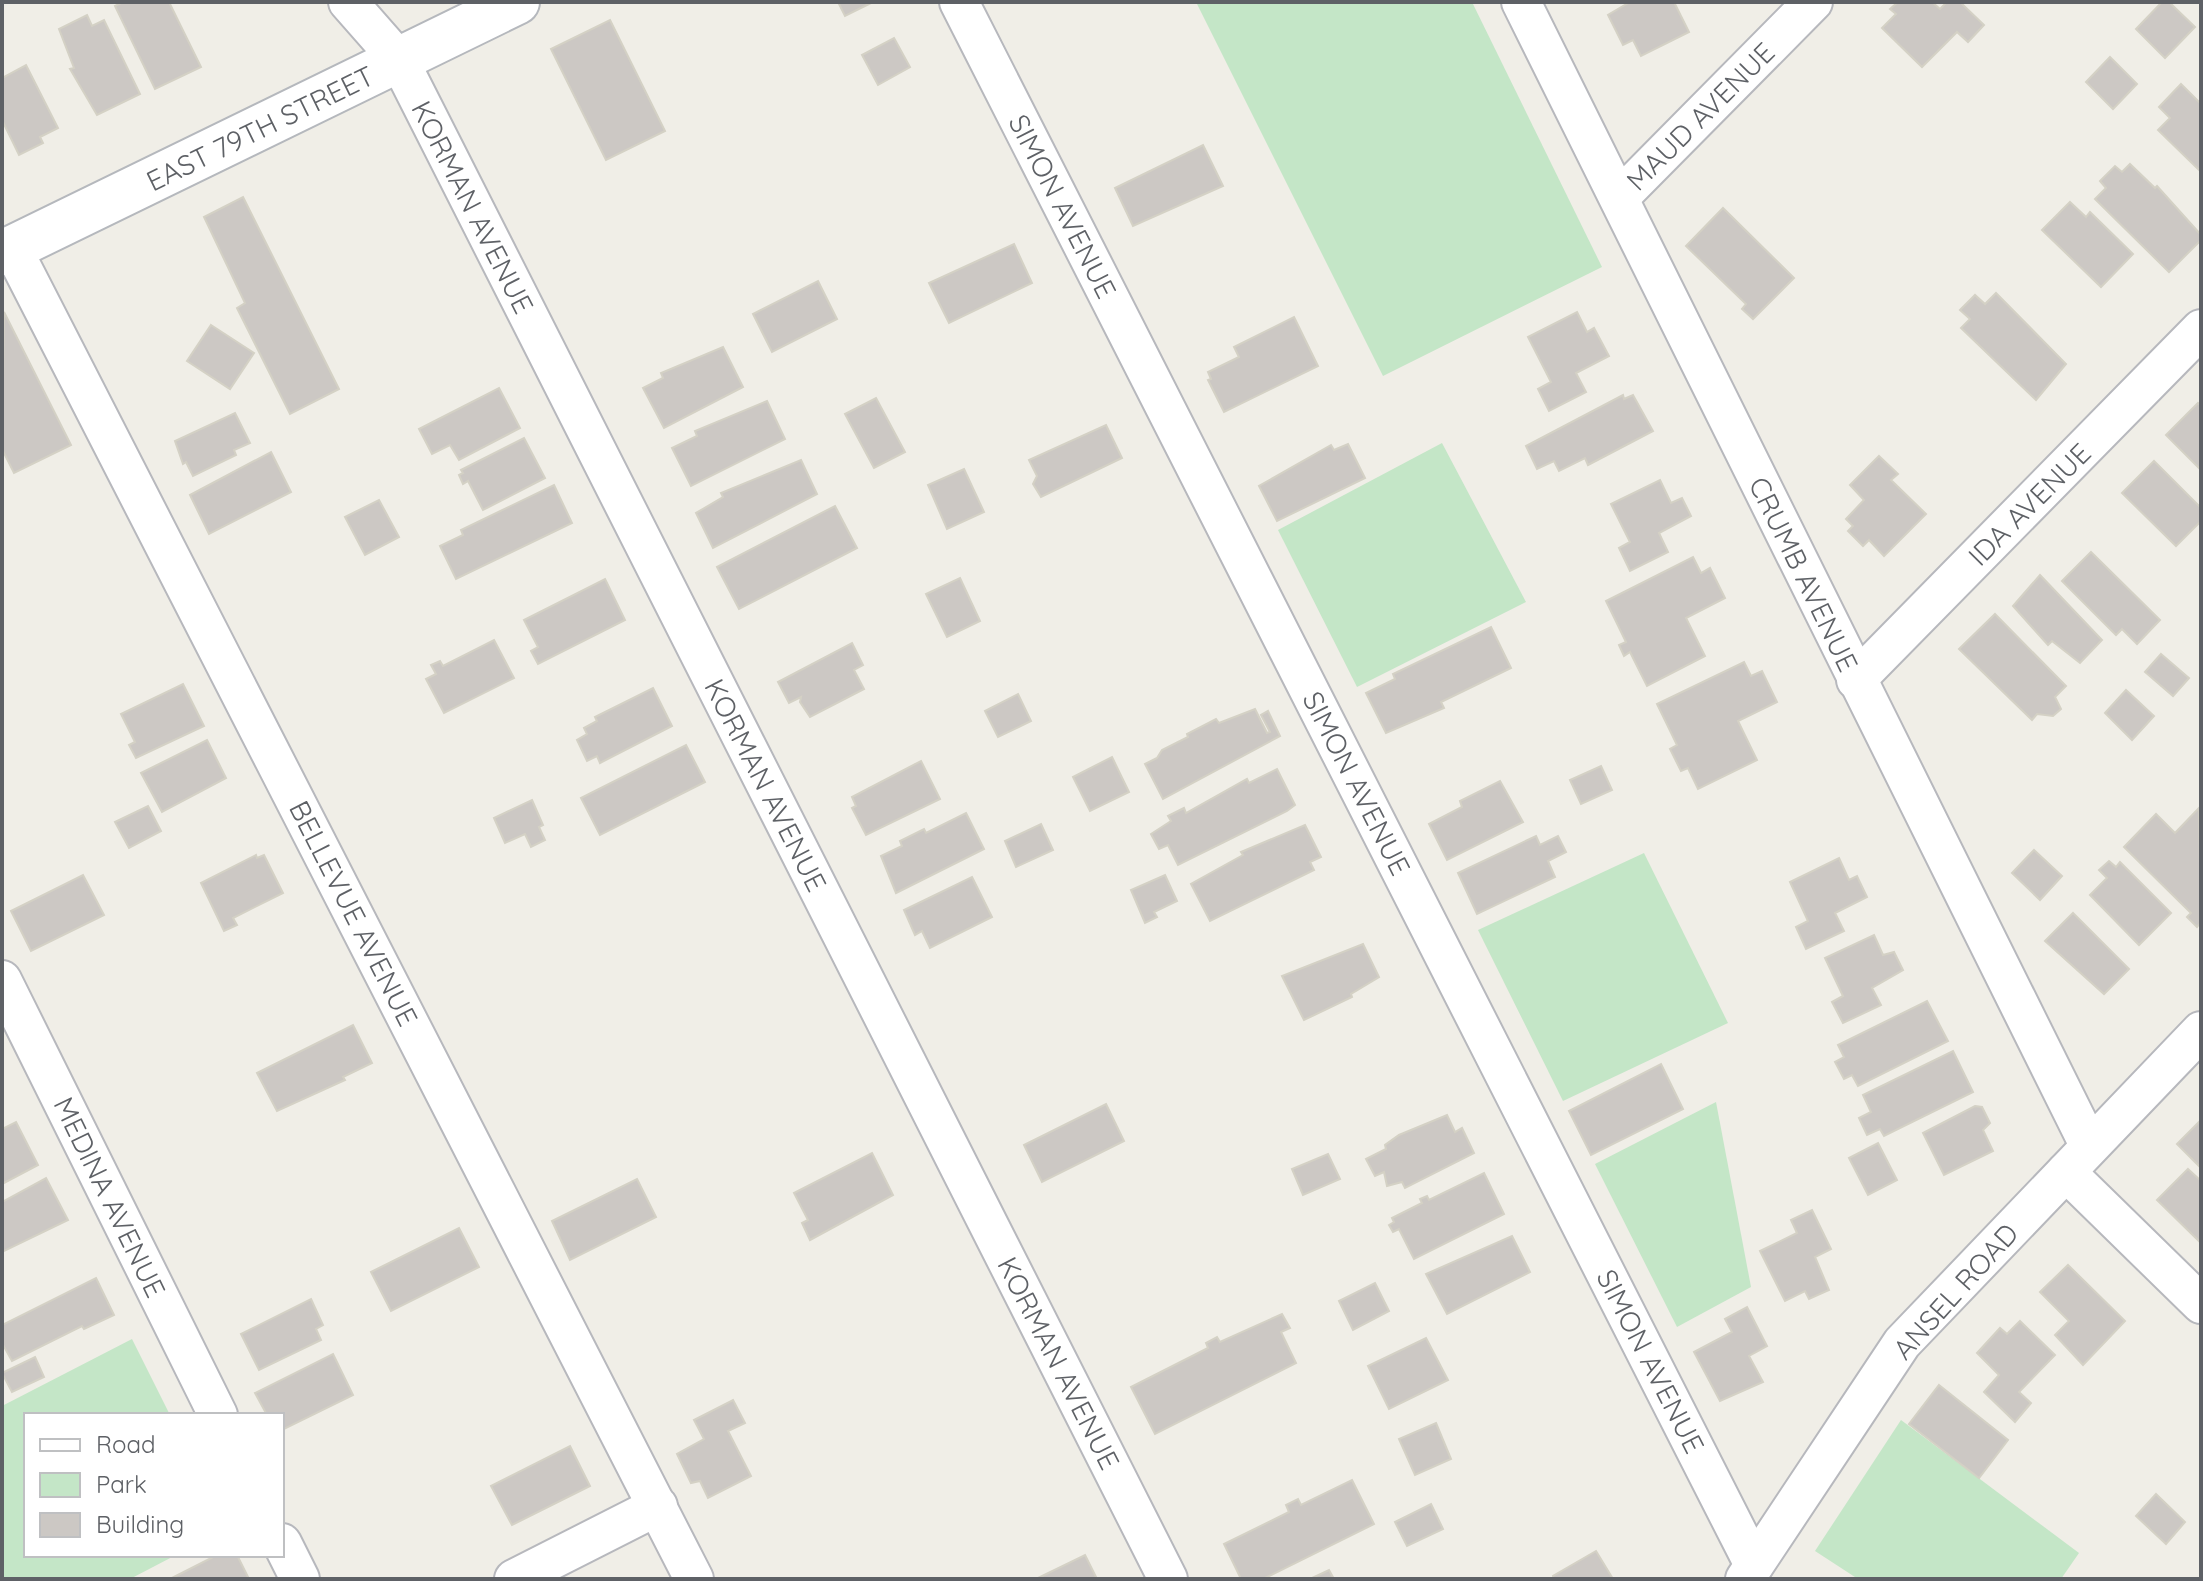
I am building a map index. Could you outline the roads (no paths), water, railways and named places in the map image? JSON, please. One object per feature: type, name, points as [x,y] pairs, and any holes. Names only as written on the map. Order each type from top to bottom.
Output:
[{"type":"main road","name":"EAST 79TH STREET","points":[[7,251],[517,2]]},
{"type":"street","name":"KORMAN AVENUE","points":[[348,2],[399,60],[1168,1579]]},
{"type":"street","name":"SIMON AVENUE","points":[[959,2],[1750,1572]]},
{"type":"street","name":"CRUMB AVENUE","points":[[1521,2],[1621,196],[1856,680],[2077,1158],[2201,1304]]},
{"type":"street","name":"MAUD AVENUE","points":[[1621,196],[1813,2]]},
{"type":"street","name":"BELLEVUE AVENUE","points":[[7,251],[694,1579]]},
{"type":"street","name":"IDA AVENUE","points":[[1856,680],[2201,329]]},
{"type":"street","name":"MEDINA AVENUE","points":[[2,980],[217,1413]]},
{"type":"street","name":"ANSEL ROAD","points":[[1750,1572],[1902,1343],[2201,1031]]},
{"type":"street","points":[[514,1579],[658,1506]]},
{"type":"street","points":[[284,1547],[300,1579]]}]
